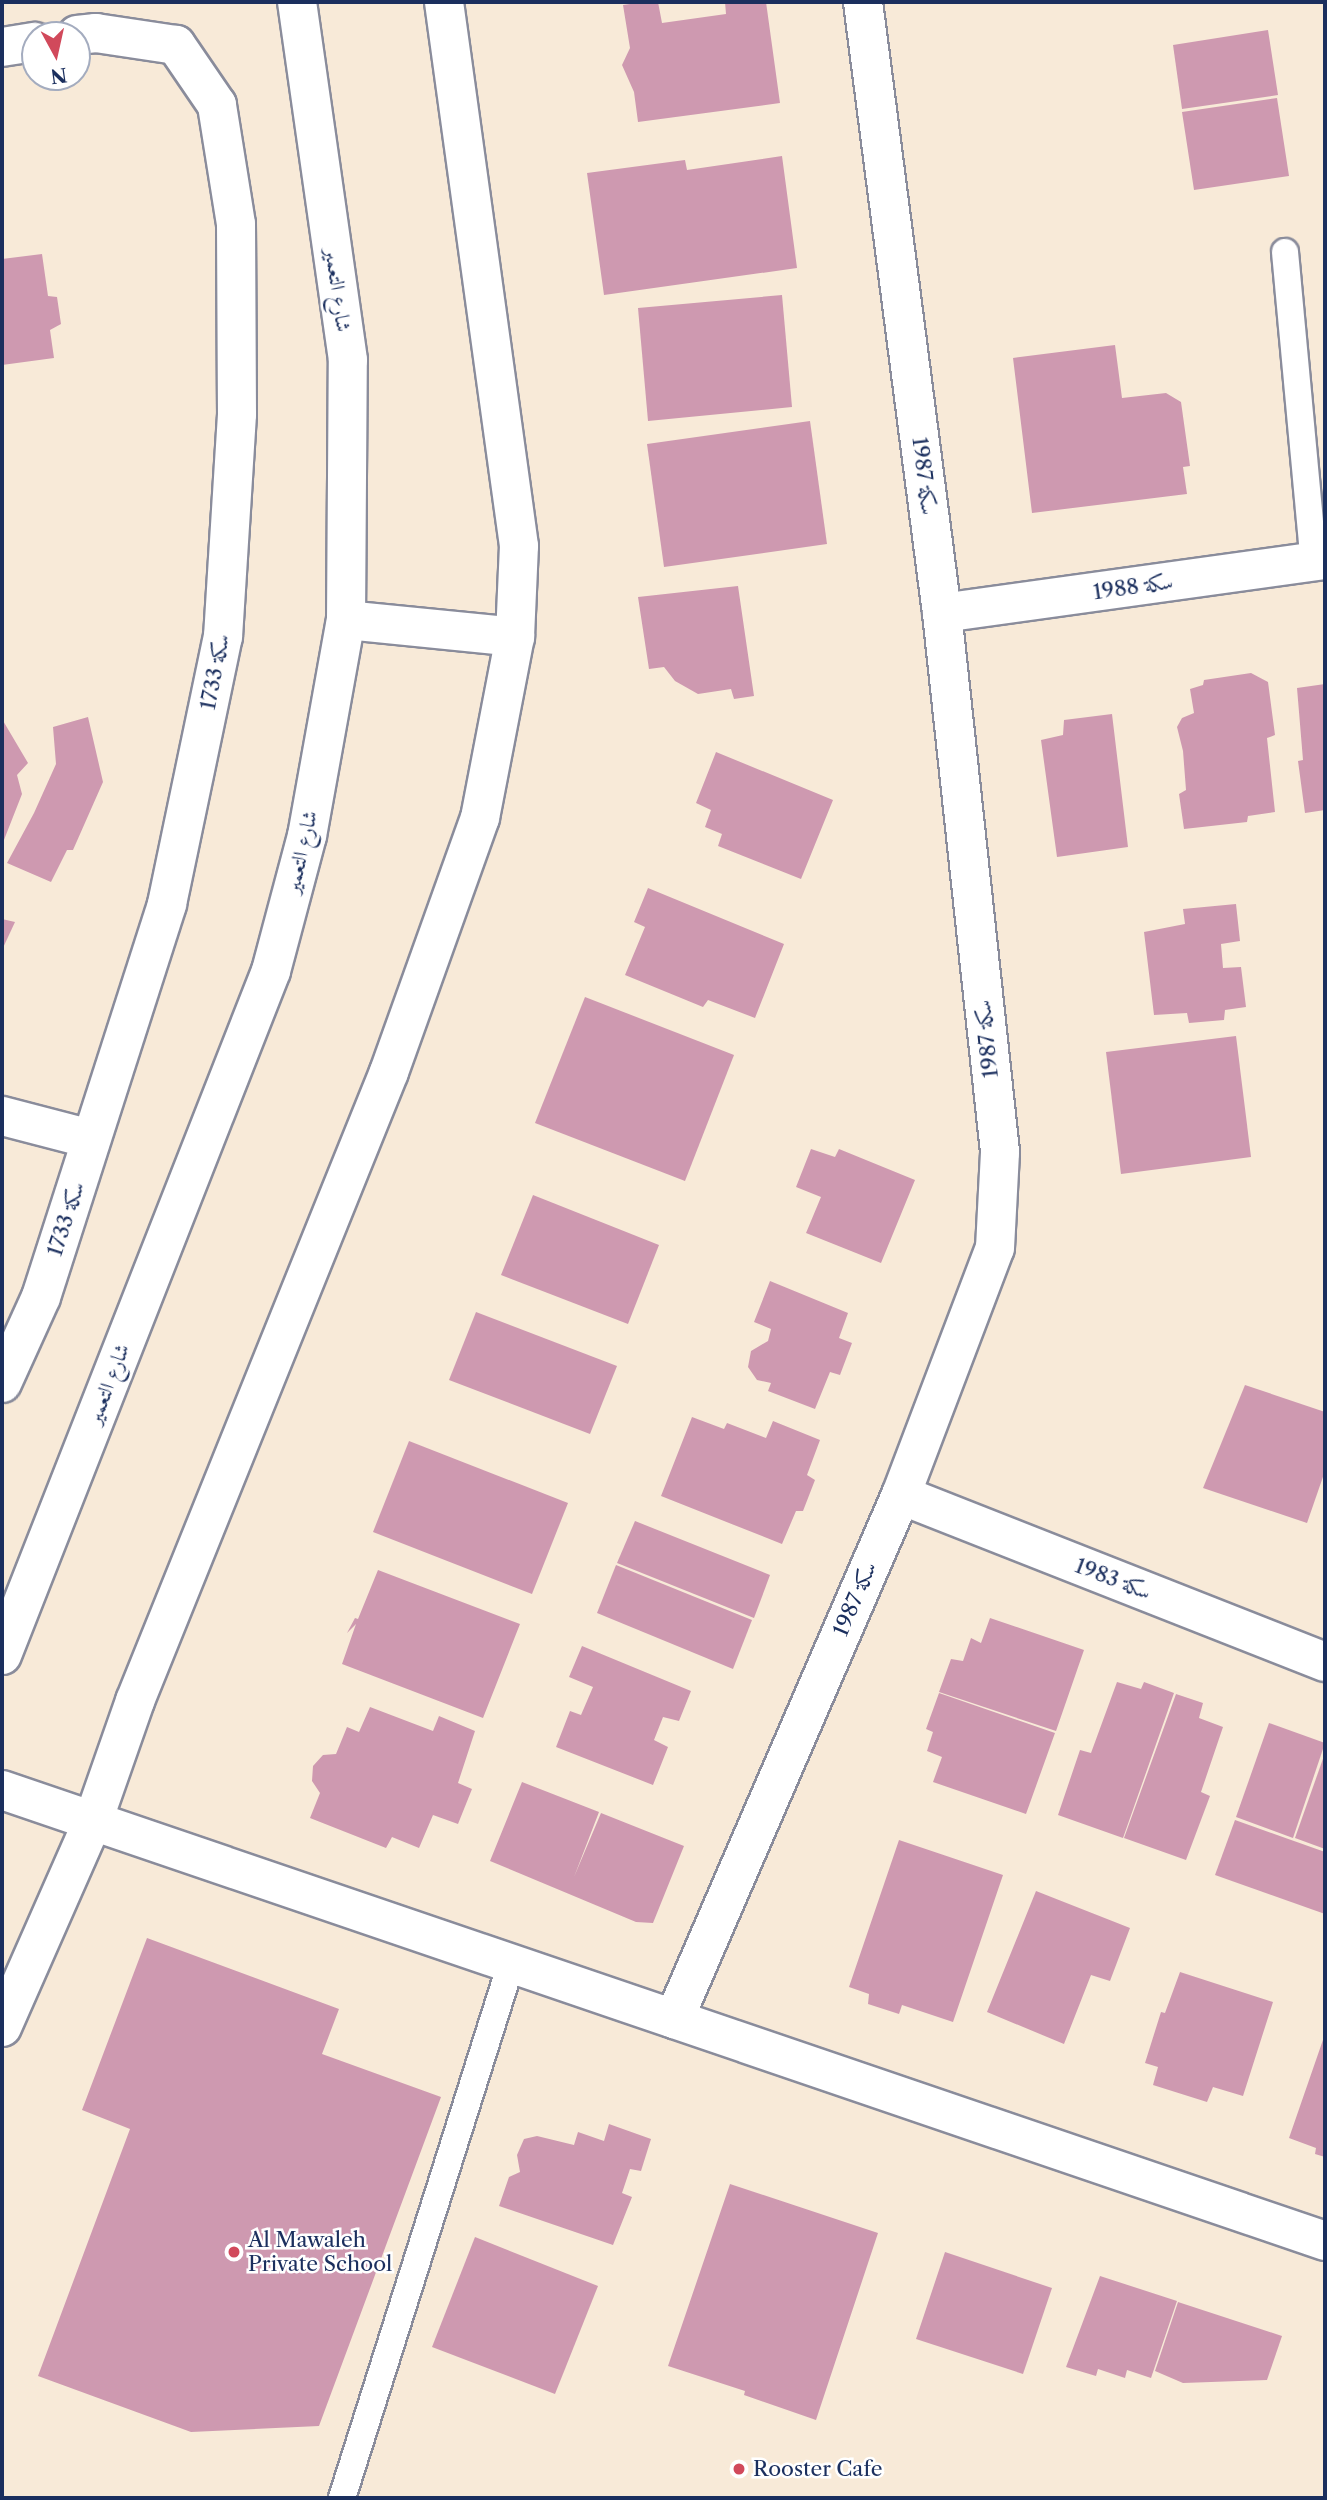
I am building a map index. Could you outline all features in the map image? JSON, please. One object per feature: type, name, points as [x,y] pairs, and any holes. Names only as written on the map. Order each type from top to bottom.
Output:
[{"type":"street","name":"شارع التعمير","points":[[2,1656],[271,971],[307,836],[345,620],[348,360],[297,2]]},
{"type":"street","points":[[2,2027],[93,1821],[135,1701],[389,1072],[480,818],[515,637],[519,546],[444,2]]},
{"type":"street","name":"سكة 1987","points":[[674,2019],[901,1495],[996,1248],[1000,1152],[942,613],[863,2]]},
{"type":"street","name":"سكة 1733","points":[[2,1382],[41,1297],[167,904],[223,637],[237,414],[236,224],[218,105],[176,45],[91,34]]},
{"type":"street","points":[[2,47],[21,44]]},
{"type":"street","name":"سكة 1988","points":[[942,613],[1319,561]]},
{"type":"street","points":[[345,620],[515,637]]},
{"type":"street","points":[[2,1116],[92,1139]]},
{"type":"street","name":"سكة 1983","points":[[901,1495],[1325,1662]]},
{"type":"street","points":[[2,1790],[1325,2241]]},
{"type":"lane","points":[[1285,252],[1319,561]]},
{"type":"lane","points":[[342,2498],[511,1964]]},
{"type":"building","points":[[658,2],[662,23],[726,14],[725,2],[766,2],[780,103],[638,122],[634,92],[622,65],[630,48],[623,5]]},
{"type":"building","points":[[1268,30],[1278,95],[1182,109],[1173,45]]},
{"type":"building","points":[[1277,98],[1289,176],[1194,190],[1182,112]]},
{"type":"building","points":[[782,156],[797,268],[604,295],[587,173],[685,160],[687,170]]},
{"type":"building","points":[[42,254],[48,296],[57,297],[61,324],[50,330],[54,358],[2,365],[2,259]]},
{"type":"building","points":[[782,295],[792,407],[648,421],[638,308]]},
{"type":"building","points":[[1115,345],[1122,398],[1166,393],[1181,402],[1190,466],[1183,467],[1187,494],[1032,513],[1013,358]]},
{"type":"building","points":[[810,421],[827,544],[664,567],[647,444]]},
{"type":"building","points":[[738,586],[754,696],[734,699],[731,689],[698,694],[675,681],[664,667],[649,669],[638,597]]},
{"type":"building","points":[[1251,673],[1268,682],[1275,735],[1267,738],[1275,812],[1248,816],[1247,822],[1184,829],[1179,794],[1186,790],[1183,751],[1177,727],[1182,718],[1194,713],[1190,689],[1203,685],[1204,680]]},
{"type":"building","points":[[1325,684],[1325,810],[1305,813],[1298,761],[1303,760],[1297,688]]},
{"type":"building","points":[[1112,714],[1128,847],[1057,857],[1041,740],[1063,735],[1064,720]]},
{"type":"building","points":[[88,717],[103,782],[73,850],[67,850],[51,882],[7,863],[56,764],[53,727]]},
{"type":"building","points":[[2,719],[28,763],[17,775],[22,794],[2,845]]},
{"type":"building","points":[[716,752],[833,800],[801,879],[718,846],[722,834],[705,827],[711,810],[696,803]]},
{"type":"building","points":[[648,888],[784,944],[755,1018],[708,1000],[703,1007],[625,975],[645,927],[634,922]]},
{"type":"building","points":[[1236,904],[1240,941],[1221,944],[1223,968],[1241,967],[1246,1007],[1225,1010],[1224,1020],[1189,1023],[1187,1013],[1154,1015],[1144,932],[1185,924],[1183,909]]},
{"type":"building","points":[[2,919],[15,922],[2,950]]},
{"type":"building","points":[[585,997],[734,1055],[685,1181],[535,1123]]},
{"type":"building","points":[[1236,1036],[1251,1157],[1121,1174],[1106,1052]]},
{"type":"building","points":[[811,1149],[835,1157],[839,1149],[915,1180],[881,1263],[806,1233],[821,1197],[796,1187]]},
{"type":"building","points":[[533,1195],[659,1245],[628,1324],[501,1275]]},
{"type":"building","points":[[770,1281],[848,1313],[839,1338],[852,1343],[840,1375],[830,1372],[815,1409],[768,1391],[771,1383],[757,1380],[748,1367],[751,1351],[768,1341],[771,1329],[754,1322]]},
{"type":"building","points":[[476,1312],[617,1366],[590,1434],[449,1380]]},
{"type":"building","points":[[1245,1385],[1325,1412],[1325,1471],[1307,1523],[1203,1488]]},
{"type":"building","points":[[692,1417],[724,1429],[727,1423],[766,1438],[773,1421],[820,1440],[807,1475],[815,1480],[803,1511],[796,1511],[782,1544],[661,1496]]},
{"type":"building","points":[[409,1441],[568,1503],[532,1594],[373,1532]]},
{"type":"building","points":[[635,1521],[770,1575],[754,1618],[617,1563]]},
{"type":"building","points":[[616,1565],[752,1620],[733,1669],[597,1613]]},
{"type":"building","points":[[378,1570],[520,1624],[483,1718],[342,1664],[356,1624],[347,1633],[355,1618],[358,1619]]},
{"type":"building","points":[[990,1618],[1084,1650],[1056,1731],[939,1692],[951,1659],[963,1661],[971,1638],[981,1643]]},
{"type":"building","points":[[582,1646],[691,1691],[679,1721],[663,1717],[654,1740],[668,1747],[653,1785],[556,1747],[570,1711],[581,1715],[593,1687],[569,1677]]},
{"type":"building","points":[[1117,1682],[1141,1689],[1144,1682],[1174,1693],[1123,1838],[1058,1815],[1080,1750],[1091,1753]]},
{"type":"building","points":[[939,1693],[1055,1733],[1026,1814],[933,1782],[942,1757],[927,1751],[933,1732],[926,1729]]},
{"type":"building","points":[[1176,1694],[1203,1703],[1199,1718],[1223,1727],[1201,1792],[1210,1796],[1186,1860],[1124,1838]]},
{"type":"building","points":[[370,1707],[433,1731],[439,1716],[475,1731],[458,1783],[472,1789],[458,1824],[433,1815],[419,1848],[392,1837],[386,1848],[310,1818],[320,1793],[312,1781],[313,1766],[323,1755],[336,1754],[347,1727],[359,1732]]},
{"type":"building","points":[[1269,1723],[1325,1743],[1293,1838],[1236,1817]]},
{"type":"building","points":[[1325,1753],[1325,1849],[1295,1838]]},
{"type":"building","points":[[522,1782],[599,1812],[574,1877],[601,1813],[684,1846],[653,1923],[636,1922],[490,1861]]},
{"type":"building","points":[[1235,1820],[1325,1852],[1325,1914],[1215,1875]]},
{"type":"building","points":[[899,1840],[1003,1875],[953,2022],[902,2005],[899,2014],[868,2004],[869,1994],[849,1987]]},
{"type":"building","points":[[1036,1891],[1130,1928],[1110,1981],[1091,1975],[1064,2044],[987,2012]]},
{"type":"building","name":"Al Mawaleh Private School","points":[[147,1938],[339,2009],[322,2054],[441,2097],[319,2426],[191,2432],[38,2376],[130,2129],[82,2110]]},
{"type":"building","points":[[1180,1972],[1273,2002],[1243,2096],[1213,2087],[1207,2102],[1153,2085],[1158,2067],[1145,2063],[1161,2012],[1165,2013]]},
{"type":"building","points":[[1325,2034],[1325,2157],[1315,2154],[1316,2148],[1289,2138]]},
{"type":"building","points":[[609,2124],[651,2139],[641,2171],[630,2169],[622,2193],[632,2197],[613,2245],[499,2206],[509,2177],[520,2172],[517,2155],[524,2139],[537,2136],[574,2145],[578,2132],[604,2141]]},
{"type":"building","points":[[730,2184],[878,2233],[816,2420],[744,2395],[745,2391],[668,2366]]},
{"type":"building","points":[[475,2237],[598,2286],[555,2394],[432,2347]]},
{"type":"building","points":[[945,2252],[1052,2288],[1023,2374],[916,2339]]},
{"type":"building","points":[[1100,2276],[1177,2301],[1151,2378],[1127,2370],[1125,2378],[1098,2369],[1096,2376],[1066,2367]]},
{"type":"building","points":[[1178,2302],[1282,2336],[1267,2380],[1183,2383],[1155,2371]]},
{"type":"place","name":"Al Mawaleh Private School","points":[[234,2252]]},
{"type":"place","name":"Rooster Cafe","points":[[739,2469]]}]
